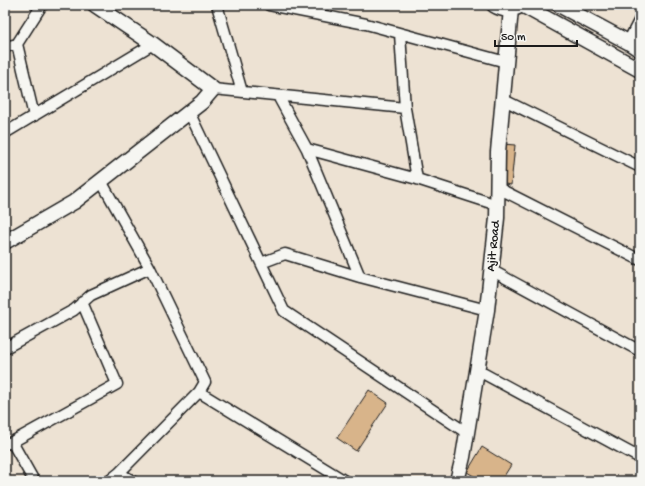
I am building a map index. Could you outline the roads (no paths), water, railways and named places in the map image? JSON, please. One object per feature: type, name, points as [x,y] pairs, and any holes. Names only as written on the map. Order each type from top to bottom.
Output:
[{"type":"street","points":[[5,47],[17,44],[42,5]]},
{"type":"street","points":[[95,5],[153,44],[213,89],[405,108]]},
{"type":"street","points":[[217,5],[242,92]]},
{"type":"street","points":[[269,5],[366,24],[506,62]]},
{"type":"street","points":[[494,5],[504,10],[518,6],[640,70]]},
{"type":"street","points":[[559,5],[640,50]]},
{"type":"street","name":"Ajit Road","points":[[457,481],[467,433],[487,310],[497,205],[498,152],[504,100],[506,62],[518,6]]},
{"type":"street","points":[[628,42],[640,19]]},
{"type":"street","points":[[400,34],[405,108],[417,179]]},
{"type":"street","points":[[17,44],[34,116]]},
{"type":"street","points":[[5,133],[153,44]]},
{"type":"street","points":[[5,242],[74,202],[202,102],[213,89]]},
{"type":"street","points":[[278,96],[306,149],[360,277]]},
{"type":"street","points":[[504,100],[640,167]]},
{"type":"street","points":[[188,112],[284,312],[467,433]]},
{"type":"street","points":[[306,149],[417,179],[497,205]]},
{"type":"street","points":[[101,181],[150,268],[205,382],[199,392],[119,473],[109,481]]},
{"type":"street","points":[[498,188],[640,260]]},
{"type":"street","points":[[261,263],[285,254],[360,277],[487,310]]},
{"type":"street","points":[[5,348],[74,310],[91,296],[150,268]]},
{"type":"street","points":[[491,270],[640,351]]},
{"type":"street","points":[[34,481],[9,443],[117,384],[82,302]]},
{"type":"street","points":[[477,370],[640,458]]},
{"type":"street","points":[[199,392],[345,481]]},
{"type":"street","points":[[119,473],[133,481]]}]
